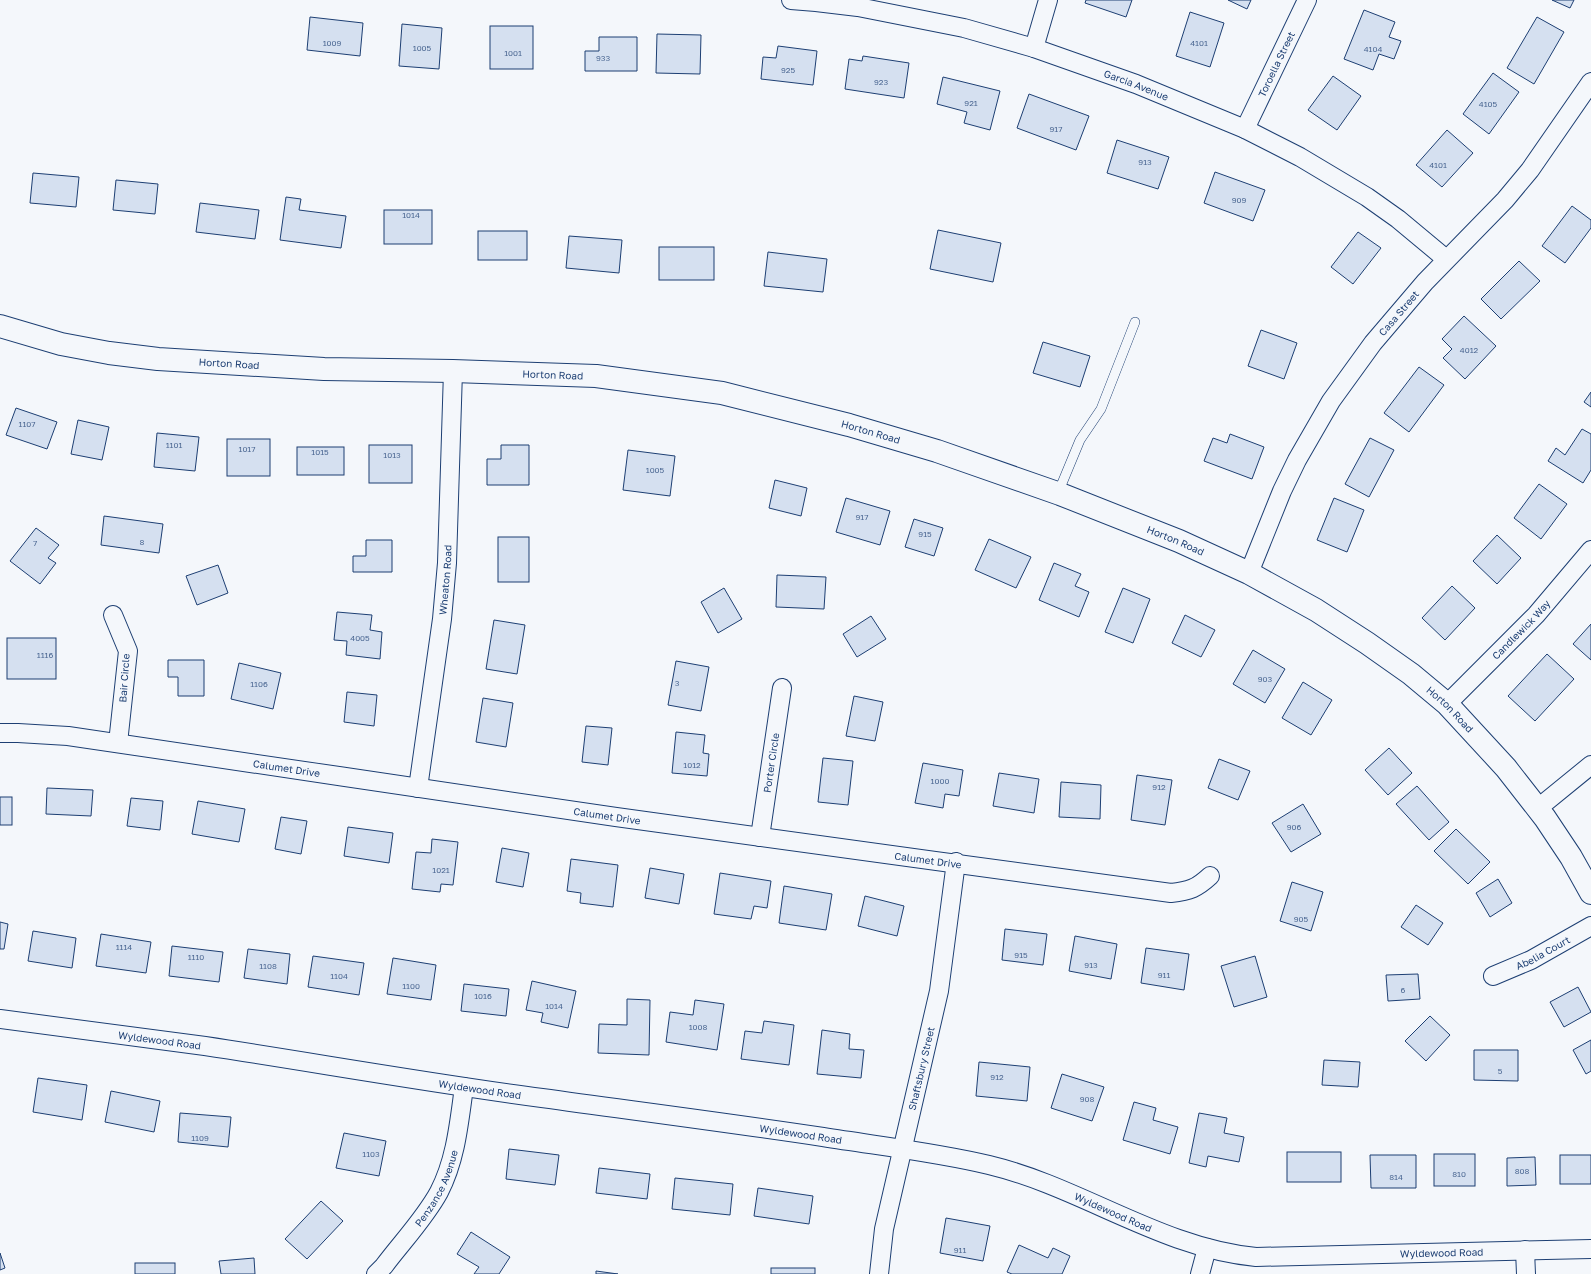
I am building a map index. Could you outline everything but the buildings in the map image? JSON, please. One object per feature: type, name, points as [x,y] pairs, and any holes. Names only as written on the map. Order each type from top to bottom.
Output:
[{"type":"street","name":"Garcia Avenue","points":[[792,0],[841,3],[964,28],[1034,48],[1136,84],[1245,129],[1300,157],[1367,197],[1398,219],[1446,259]]},
{"type":"street","points":[[1034,48],[1048,0]]},
{"type":"street","name":"Toroella Street","points":[[1245,129],[1307,0]]},
{"type":"street","name":"Casa Street","points":[[1249,573],[1282,491],[1297,460],[1331,401],[1373,343],[1446,259],[1505,200],[1530,170],[1591,82]]},
{"type":"street","name":"Horton Road","points":[[0,326],[62,344],[109,354],[158,359],[324,369],[453,371],[596,376],[722,393],[849,425],[937,451],[1058,493],[1179,541],[1249,573],[1316,610],[1367,642],[1410,674],[1447,704],[1506,768],[1545,818],[1571,857],[1591,893]]},
{"type":"street","name":"Wheaton Road","points":[[418,788],[442,620],[447,563],[453,371]]},
{"type":"street","name":"Candlewick Way","points":[[1447,704],[1536,616],[1591,550]]},
{"type":"street","name":"Bair Circle","points":[[113,614],[128,651],[118,743]]},
{"type":"street","name":"Porter Circle","points":[[760,837],[782,688]]},
{"type":"street","name":"Calumet Drive","points":[[0,733],[68,736],[616,817],[956,862],[1171,893],[1186,892],[1199,886],[1210,876]]},
{"type":"street","points":[[1537,809],[1591,764]]},
{"type":"street","name":"Shaftsbury Street","points":[[879,1274],[884,1229],[939,991],[956,862]]},
{"type":"street","name":"Abelia Court","points":[[1493,976],[1532,960],[1591,926]]},
{"type":"street","name":"Wyldewood Road","points":[[0,1019],[206,1047],[464,1087],[714,1121],[902,1149],[989,1165],[1018,1174],[1174,1237],[1207,1248],[1239,1255],[1256,1257],[1591,1249]]},
{"type":"street","name":"Penzance Avenue","points":[[384,1271],[428,1209],[444,1182],[456,1144],[464,1087]]},
{"type":"street","points":[[1200,1274],[1207,1248]]},
{"type":"street","points":[[1525,1250],[1526,1274]]},
{"type":"lane","points":[[1058,493],[1080,440],[1101,409],[1135,322]]}]
